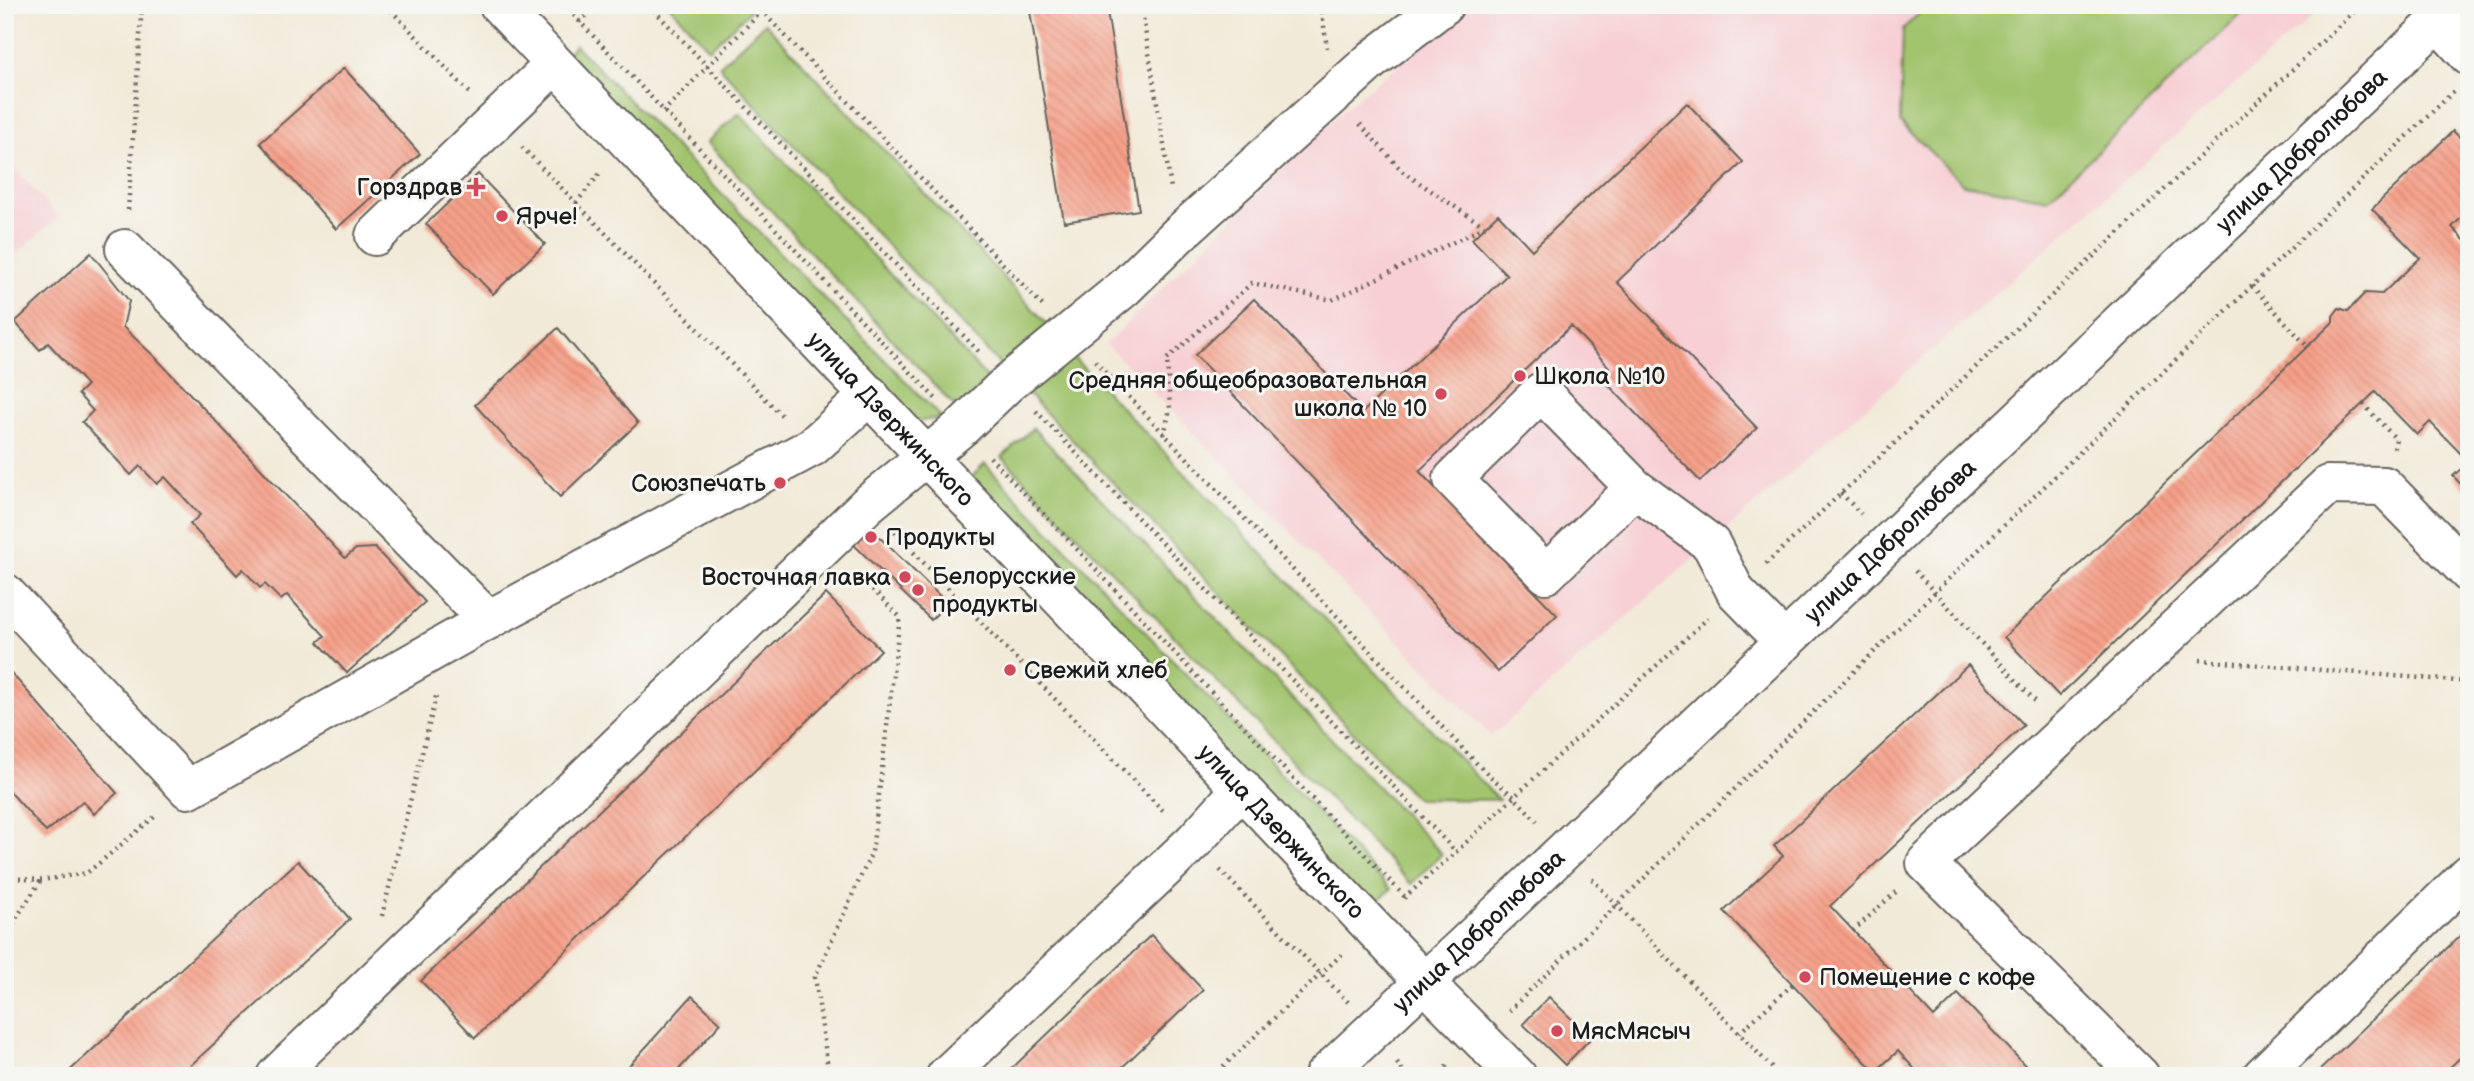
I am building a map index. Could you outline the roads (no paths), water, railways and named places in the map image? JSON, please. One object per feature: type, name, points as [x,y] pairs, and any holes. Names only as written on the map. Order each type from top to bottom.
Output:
[{"type":"street","name":"улица Дзержинского","points":[[499,5],[1424,982],[1517,1076]]},
{"type":"street","points":[[276,1076],[867,505],[926,458],[1008,383],[1124,288],[1179,234],[1372,60],[1444,5]]},
{"type":"street","points":[[2446,13],[2464,71]]},
{"type":"street","name":"улица Добролюбова","points":[[1324,1076],[2446,13]]},
{"type":"street","points":[[374,236],[554,65]]},
{"type":"street","points":[[125,249],[488,620]]},
{"type":"street","points":[[1635,488],[1546,574],[1453,479],[1541,392],[1635,488],[1711,544],[1736,592],[1785,642]]},
{"type":"street","points":[[5,593],[188,789],[449,641],[812,447],[870,396]]},
{"type":"street","points":[[2140,1076],[1926,863],[2328,485],[2384,486],[2469,573]]},
{"type":"street","points":[[946,1076],[1193,842],[1242,788]]},
{"type":"street","points":[[2262,1076],[2469,874]]},
{"type":"place","name":"Горздрав","points":[[476,187]]},
{"type":"place","name":"Ярче!","points":[[502,216]]},
{"type":"place","name":"Школа №10","points":[[1520,376]]},
{"type":"place","name":"Средняя общеобразовательная школа № 10","points":[[1441,394]]},
{"type":"place","name":"Союзпечать","points":[[780,483]]},
{"type":"place","name":"Продукты","points":[[871,537]]},
{"type":"place","name":"Восточная лавка","points":[[905,577]]},
{"type":"place","name":"Белорусские продукты","points":[[918,590]]},
{"type":"place","name":"Свежий хлеб","points":[[1010,670]]},
{"type":"place","name":"Помещение с кофе","points":[[1805,977]]},
{"type":"place","name":"МясМясыч","points":[[1557,1031]]}]
